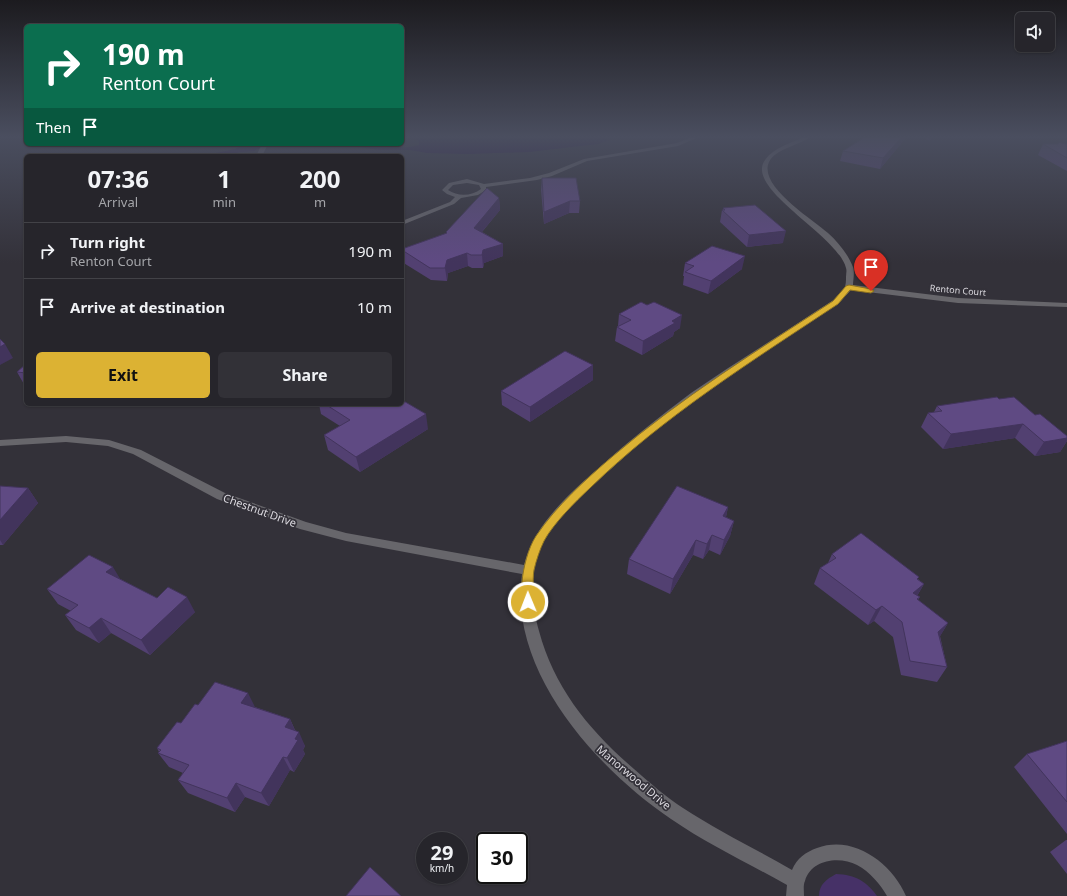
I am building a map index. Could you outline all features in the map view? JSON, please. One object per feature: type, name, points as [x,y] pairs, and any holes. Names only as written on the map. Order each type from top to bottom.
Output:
[{"type":"street","points":[[483,186],[484,188],[480,192],[460,196],[447,192],[446,188],[451,184],[468,181],[478,183],[483,186],[532,179]]},
{"type":"street","points":[[766,179],[779,195],[839,249],[847,260],[851,272],[849,287]]},
{"type":"street","points":[[404,222],[452,204],[460,196]]},
{"type":"street","name":"Renton Court","points":[[849,287],[894,294],[969,302],[1067,305]]},
{"type":"street","name":"Manorwood Drive","points":[[849,287],[835,302],[706,387],[633,444],[564,507],[540,539],[528,570],[528,606],[537,648],[555,691],[579,726],[597,746],[621,768],[684,818],[795,889],[803,867],[814,856],[829,852],[845,853],[863,860],[879,872],[893,888],[897,896]]},
{"type":"street","name":"Chestnut Drive","points":[[0,442],[66,439],[109,443],[137,452],[221,496],[304,526],[346,537],[528,570]]},
{"type":"shaded area","points":[[836,874],[855,877],[869,886],[877,896],[819,896],[822,885]]},
{"type":"building","points":[[542,179],[576,179],[580,201],[570,201],[544,212]]},
{"type":"building","points":[[487,188],[499,198],[474,228],[503,244],[483,250],[482,255],[471,255],[467,253],[447,260],[445,268],[430,268],[404,251],[404,248],[447,233],[446,232]]},
{"type":"building","points":[[755,205],[786,231],[749,235],[722,210],[725,210],[723,208]]},
{"type":"building","points":[[712,246],[745,256],[711,281],[685,272],[694,266],[685,263]]},
{"type":"building","points":[[641,302],[647,305],[654,302],[682,315],[672,321],[675,323],[643,341],[617,327],[631,320],[619,314]]},
{"type":"building","points":[[0,339],[5,344],[0,347]]},
{"type":"building","points":[[565,351],[593,365],[530,407],[501,391]]},
{"type":"building","points":[[24,366],[24,373],[17,372]]},
{"type":"building","points":[[997,397],[999,399],[1014,397],[1035,415],[1040,414],[1067,436],[1067,438],[1044,442],[1023,424],[951,434],[928,413],[942,411],[937,406]]},
{"type":"building","points":[[404,401],[426,414],[356,457],[324,435],[350,420],[328,406],[404,406]]},
{"type":"building","points":[[0,486],[28,488],[0,520]]},
{"type":"building","points":[[677,486],[728,507],[723,516],[734,521],[724,540],[712,535],[707,544],[696,540],[673,579],[629,559]]},
{"type":"building","points":[[861,533],[919,577],[917,579],[924,584],[913,593],[920,597],[917,599],[948,623],[938,632],[947,667],[910,661],[902,622],[882,606],[876,610],[820,568],[836,558],[832,554]]},
{"type":"building","points":[[89,555],[113,567],[106,572],[157,598],[168,587],[187,597],[141,640],[101,618],[89,628],[65,615],[78,605],[47,589]]},
{"type":"building","points":[[215,682],[248,693],[241,703],[290,719],[285,727],[299,732],[295,739],[298,740],[287,758],[283,757],[261,793],[236,783],[227,798],[178,780],[189,765],[158,753],[161,750],[157,748],[177,722],[181,723],[195,704],[198,705]]},
{"type":"building","points":[[1067,741],[1067,802],[1027,754]]},
{"type":"building","points":[[370,867],[401,896],[346,896]]},
{"type":"route","points":[[528,602],[528,570],[540,539],[564,507],[582,489],[633,444],[706,387],[835,302],[849,287],[871,291]]}]
